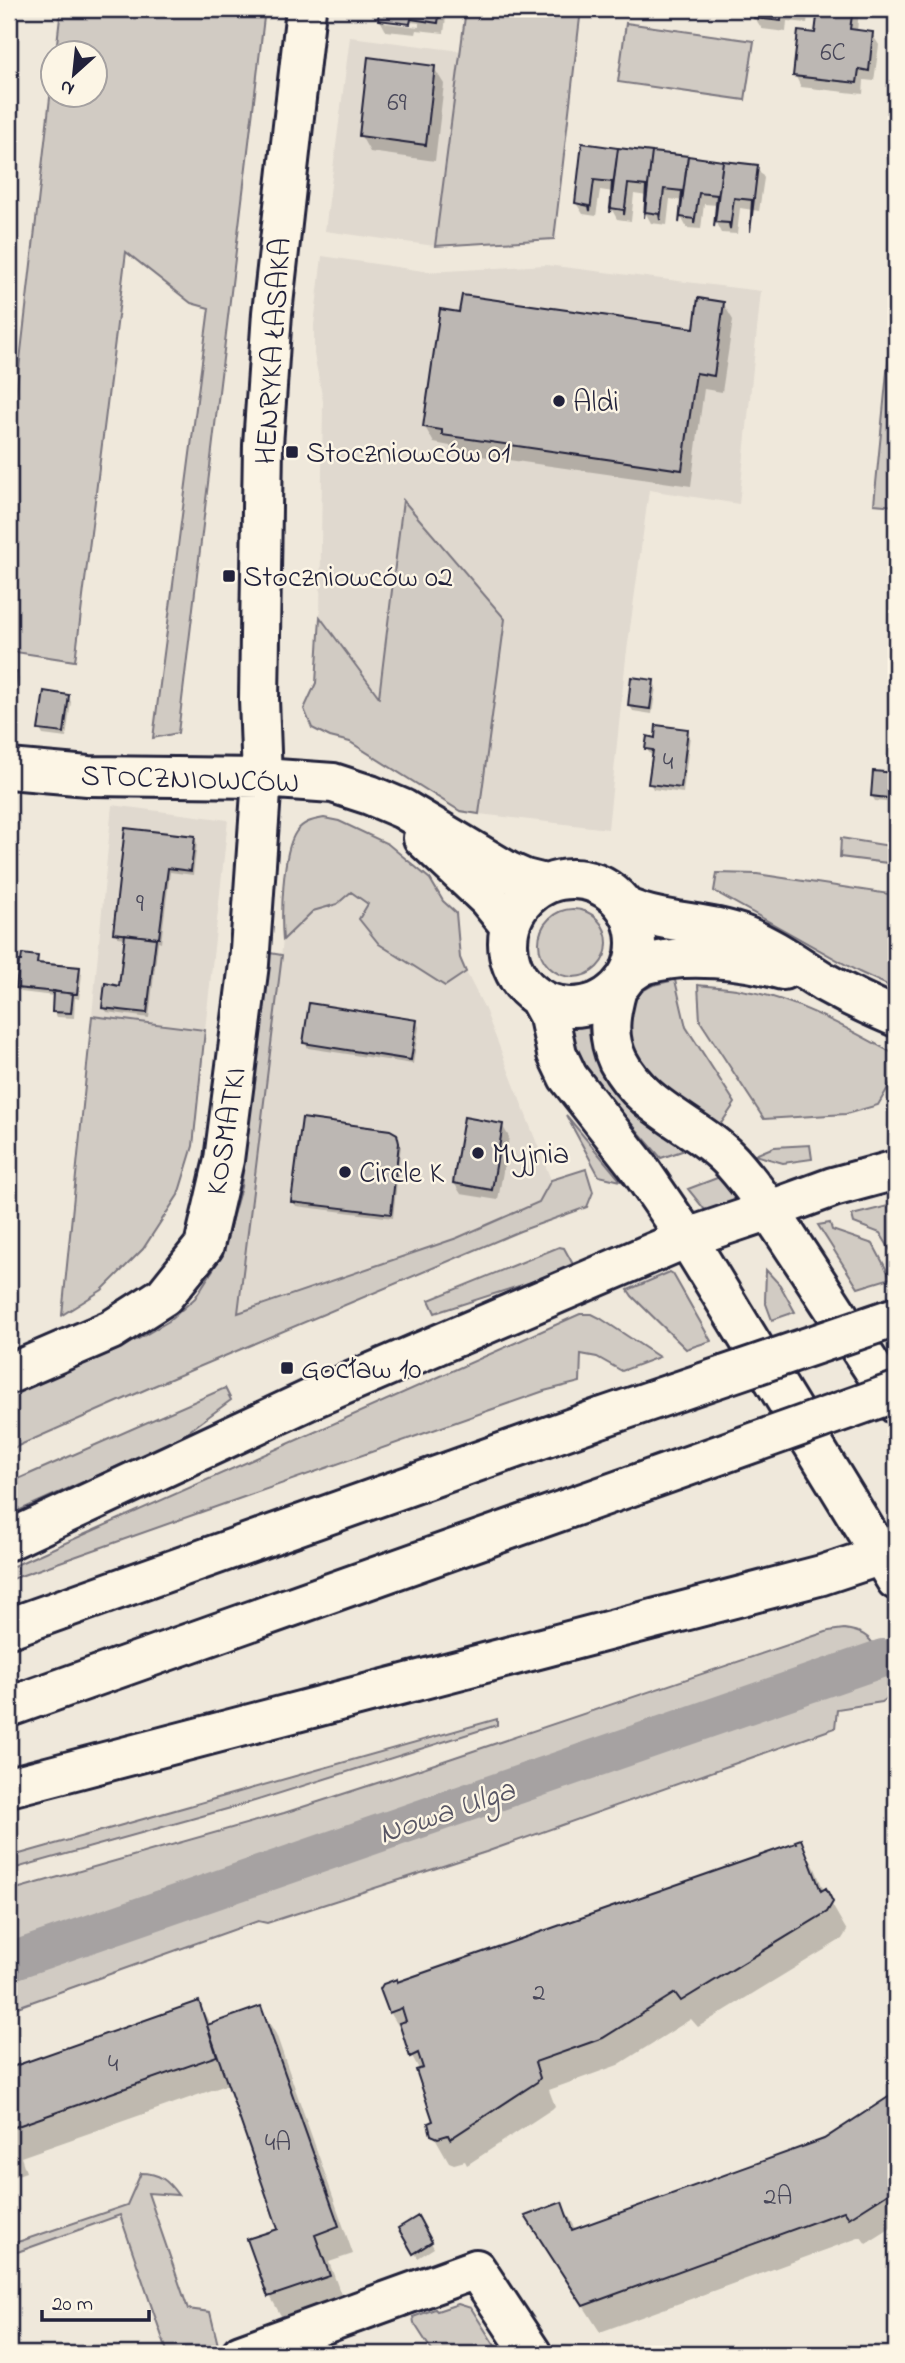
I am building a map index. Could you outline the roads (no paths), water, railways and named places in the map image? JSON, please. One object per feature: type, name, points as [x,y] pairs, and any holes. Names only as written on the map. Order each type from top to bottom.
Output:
[{"type":"street","name":"HENRYKA ŁASAKA","points":[[262,778],[259,699],[263,445],[272,313],[306,9]]},
{"type":"street","name":"STOCZNIOWCÓW","points":[[9,769],[88,776],[262,778],[333,783],[370,795],[414,815],[507,871],[545,884]]},
{"type":"street","name":"KOSMATKI","points":[[9,1374],[111,1330],[164,1296],[204,1246],[224,1160],[247,977],[262,778]]},
{"type":"street","name":"STOCZNIOWCÓW","points":[[370,795],[403,820],[488,899],[510,926]]},
{"type":"street","points":[[9,1787],[822,1575],[892,1562],[687,1238],[642,1172],[568,1077],[557,1054],[549,1017],[538,997],[523,983],[512,965],[508,946],[510,926],[525,900],[545,884],[572,879],[598,884],[613,893],[625,907],[633,923],[636,940],[634,958],[622,982],[609,1028],[611,1044],[628,1077],[649,1100],[714,1145],[732,1162],[770,1210],[896,1404]]},
{"type":"street","points":[[625,907],[644,915],[714,926],[746,936],[825,983],[896,1017]]},
{"type":"street","points":[[538,997],[573,1007],[589,1004],[604,998],[645,965],[668,960],[706,959],[752,963],[825,983]]},
{"type":"street","points":[[9,1540],[313,1398],[687,1238],[833,1186],[896,1170]]},
{"type":"street","points":[[9,1628],[603,1417],[896,1317]]},
{"type":"street","points":[[9,1707],[896,1392]]},
{"type":"street","points":[[241,2354],[476,2269],[532,2354]]},
{"type":"waterway","name":"Nowa Ulga","points":[[9,1962],[883,1658]]},
{"type":"place","name":"Aldi","points":[[559,401]]},
{"type":"place","name":"Stoczniowców 01","points":[[292,452]]},
{"type":"place","name":"Stoczniowców 02","points":[[229,576]]},
{"type":"place","name":"Myjnia","points":[[478,1153]]},
{"type":"place","name":"Circle K","points":[[345,1172]]},
{"type":"place","name":"Gocław 10","points":[[287,1368]]}]
